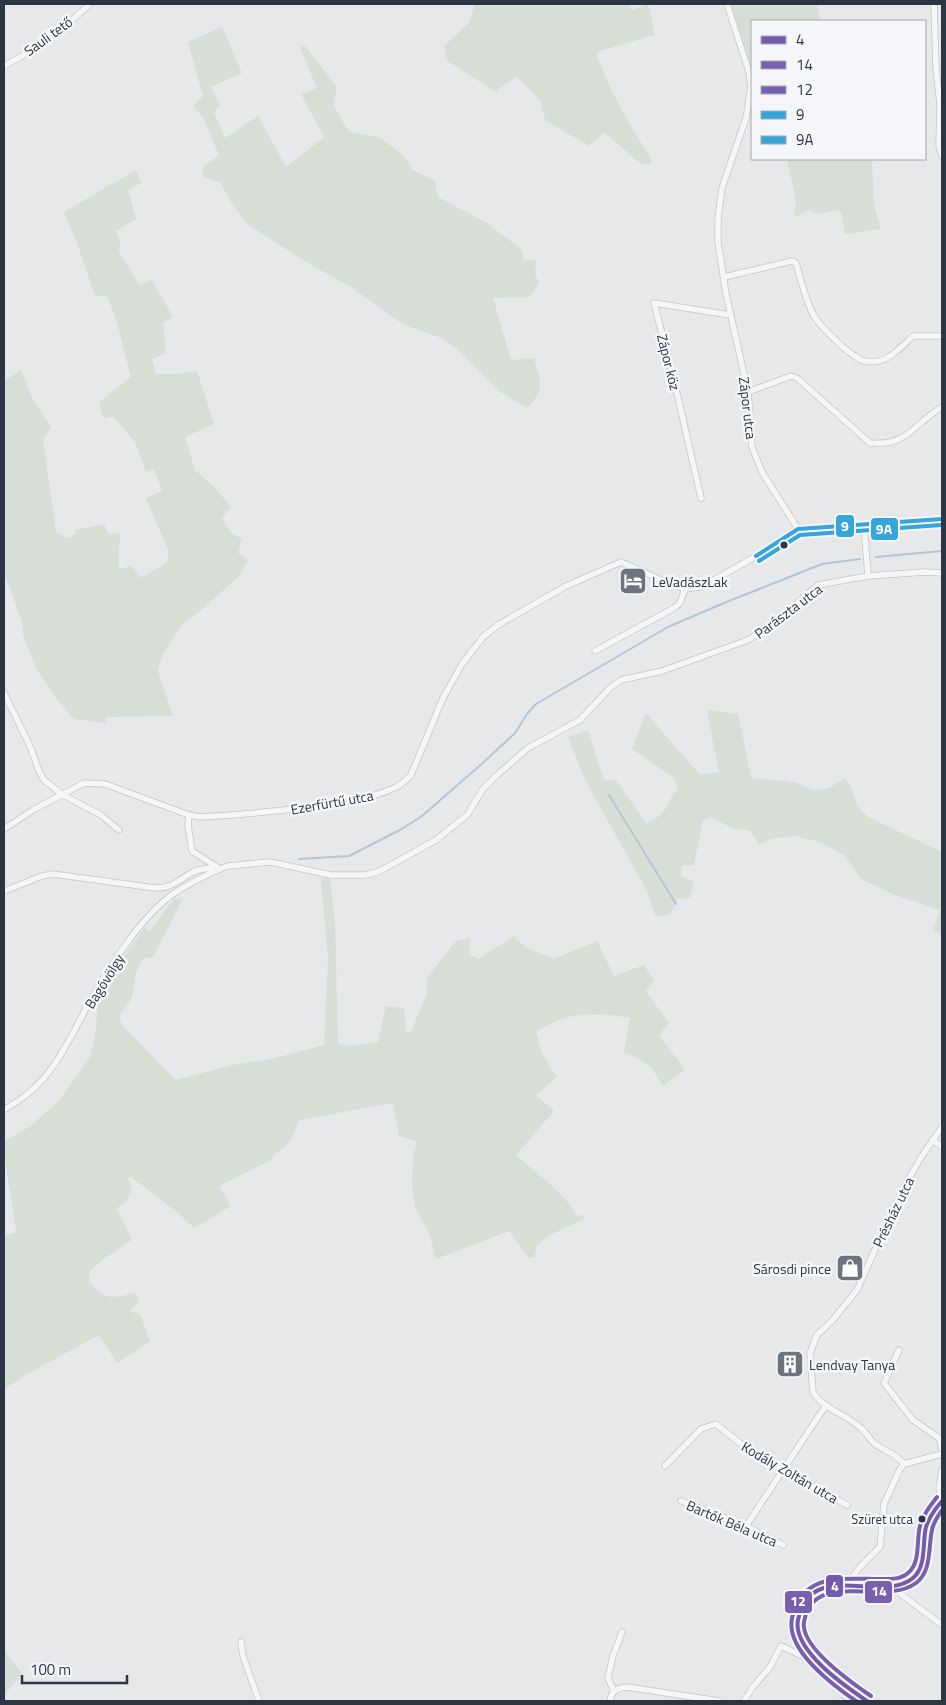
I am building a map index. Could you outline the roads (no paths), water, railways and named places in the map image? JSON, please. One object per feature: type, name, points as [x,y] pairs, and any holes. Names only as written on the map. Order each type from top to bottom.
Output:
[{"type":"street","name":"Sauli tető","points":[[4,66],[51,35],[90,4]]},
{"type":"street","name":"Zápor utca","points":[[727,4],[749,72],[751,88],[746,118],[722,188],[718,219],[718,242],[726,294],[748,392],[752,447],[762,472],[798,529]]},
{"type":"street","points":[[934,4],[942,156]]},
{"type":"street","points":[[724,277],[792,261],[796,263],[810,306],[819,324],[844,347],[864,361],[879,361],[892,355],[913,336],[942,336]]},
{"type":"street","name":"Zápor köz","points":[[701,498],[654,302],[730,314]]},
{"type":"street","points":[[748,392],[791,376],[797,378],[870,443],[882,444],[907,436],[942,407]]},
{"type":"street","points":[[595,651],[674,608],[680,603],[685,589],[699,587],[716,579],[798,529],[942,519]]},
{"type":"street","points":[[864,525],[868,576]]},
{"type":"street","name":"Ezerfürtű utca","points":[[4,829],[33,810],[84,783],[105,784],[189,815],[200,817],[285,811],[342,803],[393,789],[411,775],[443,698],[462,664],[483,637],[498,624],[566,586],[621,562],[685,589]]},
{"type":"street","name":"Parászta utca","points":[[611,687],[621,680],[662,671],[748,640],[775,622],[818,585],[868,576],[925,572],[942,573]]},
{"type":"street","name":"Bagóvölgy","points":[[4,1110],[26,1095],[39,1083],[66,1047],[112,965],[144,922],[165,900],[201,878],[220,869],[235,865],[270,862],[331,875],[366,874],[380,871],[436,840],[467,816],[483,788],[496,776],[528,748],[580,720],[611,687]]},
{"type":"street","points":[[4,693],[44,780],[63,795],[100,815],[119,830]]},
{"type":"street","points":[[189,815],[188,825],[192,851],[220,869]]},
{"type":"street","points":[[4,891],[42,876],[53,874],[166,888],[176,884],[197,870],[211,868]]},
{"type":"street","name":"Présház utca","points":[[904,1464],[901,1459],[874,1443],[863,1430],[846,1416],[816,1397],[813,1392],[810,1353],[817,1335],[832,1321],[857,1290],[890,1217],[920,1159],[942,1127]]},
{"type":"street","points":[[932,1140],[942,1147]]},
{"type":"street","points":[[899,1350],[884,1383],[913,1420],[939,1438],[942,1449]]},
{"type":"street","points":[[746,1526],[826,1404]]},
{"type":"street","name":"Kodály Zoltán utca","points":[[665,1466],[701,1429],[716,1424],[751,1452],[847,1505]]},
{"type":"street","points":[[846,1586],[861,1564],[880,1547],[884,1504],[895,1478],[904,1464],[942,1454]]},
{"type":"street","points":[[867,1701],[821,1664],[807,1650],[800,1638],[797,1625],[800,1614],[807,1599],[815,1592],[830,1587],[896,1585],[906,1583],[913,1578],[922,1564],[930,1516],[942,1499],[939,1489],[942,1470]]},
{"type":"street","name":"Bartók Béla utca","points":[[681,1501],[746,1526],[783,1545]]},
{"type":"street","points":[[896,1585],[898,1592],[942,1625]]},
{"type":"street","points":[[614,1691],[608,1678],[613,1656],[622,1632]]},
{"type":"street","points":[[241,1642],[243,1656],[259,1701]]},
{"type":"street","points":[[744,1701],[752,1688],[770,1667],[781,1646],[821,1664]]},
{"type":"street","points":[[610,1701],[614,1691],[627,1687],[719,1701]]},
{"type":"waterway","points":[[876,557],[942,551]]},
{"type":"waterway","points":[[299,859],[349,856],[400,830],[422,816],[485,761],[515,733],[536,704],[668,627],[822,564],[860,559]]},
{"type":"waterway","points":[[609,795],[676,904]]},
{"type":"place","name":"LeVadászLak","points":[[633,581]]},
{"type":"place","name":"Sárosdi pince","points":[[850,1268]]},
{"type":"place","name":"Lendvay Tanya","points":[[790,1364]]},
{"type":"place","name":"Szüret utca","points":[[922,1519]]}]
